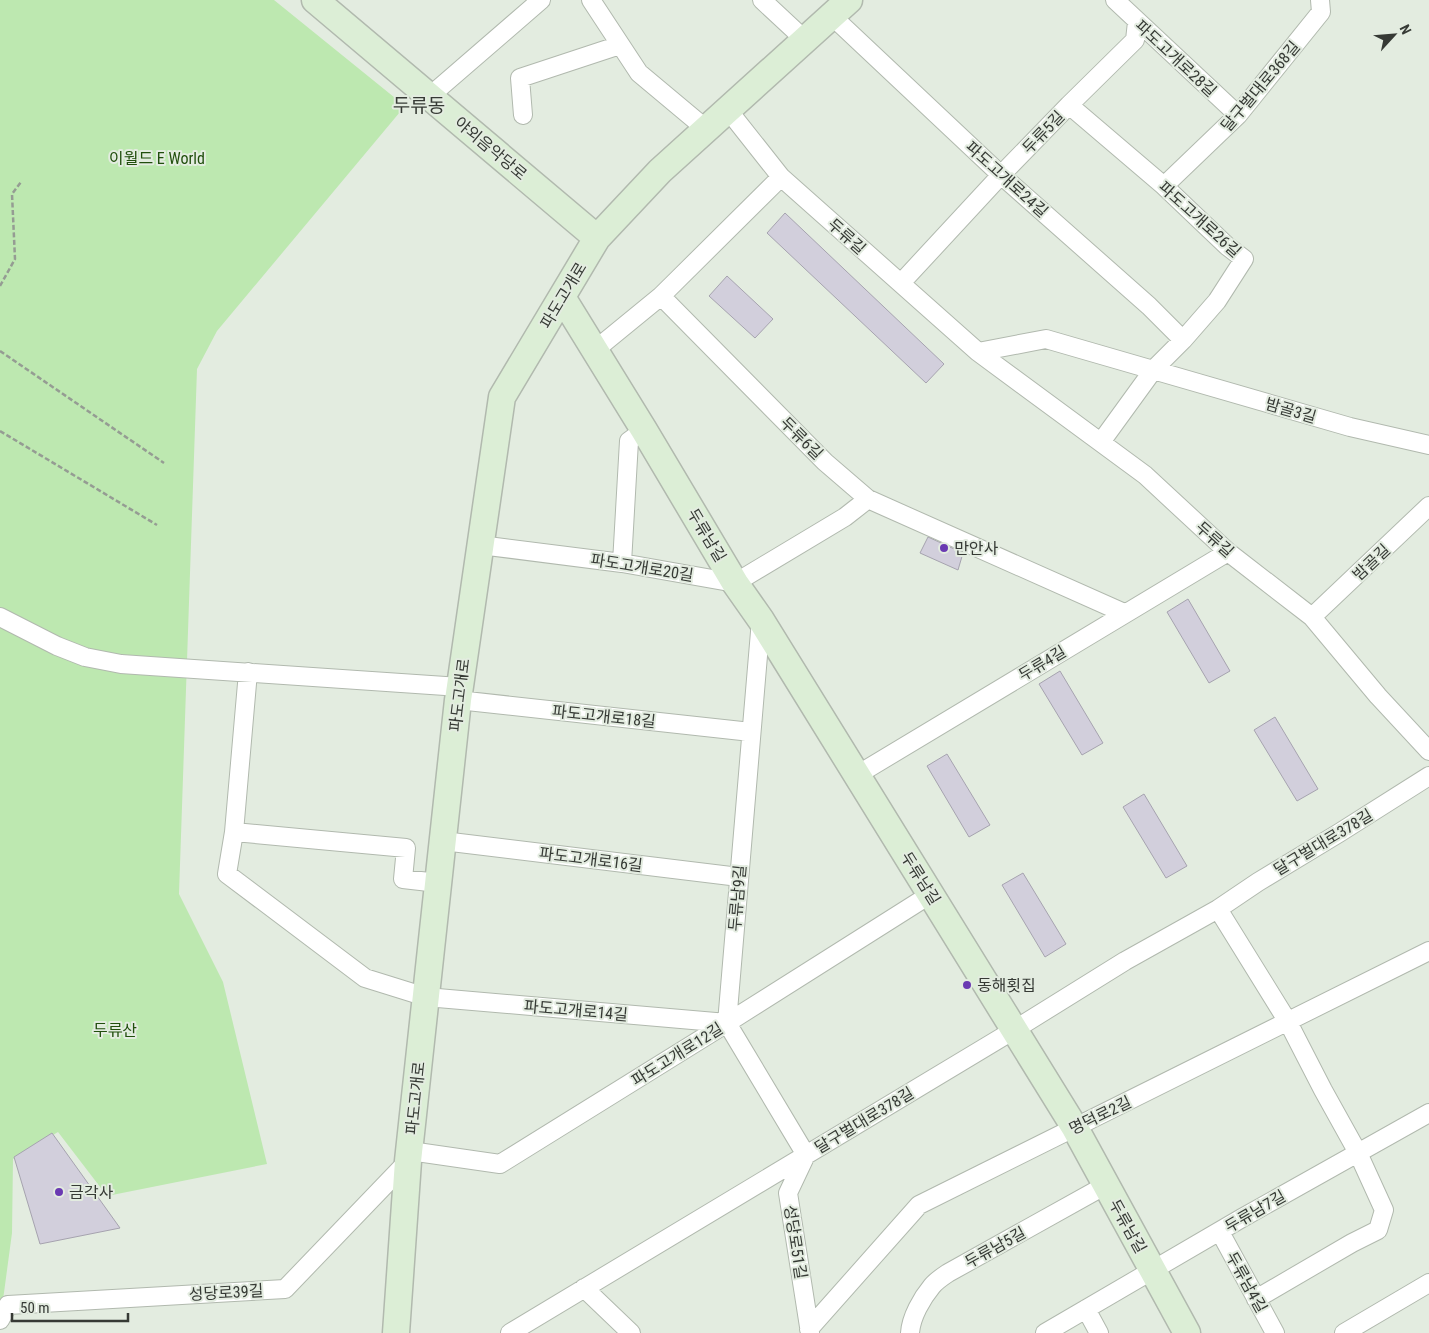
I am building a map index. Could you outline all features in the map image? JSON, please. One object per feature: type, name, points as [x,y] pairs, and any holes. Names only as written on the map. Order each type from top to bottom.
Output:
[{"type":"street","points":[[430,96],[541,0]]},
{"type":"street","points":[[590,0],[638,73],[706,129]]},
{"type":"street","points":[[762,0],[805,40]]},
{"type":"street","name":"파도고개로28길","points":[[1115,0],[1238,115]]},
{"type":"street","name":"야외음악당로","points":[[328,4],[430,96],[597,238]]},
{"type":"street","name":"달구벌대로368길","points":[[1164,186],[1238,115],[1317,4]]},
{"type":"street","name":"파도고개로","points":[[396,1333],[409,1156],[442,841],[459,694],[502,397],[597,238],[660,171],[841,8]]},
{"type":"street","name":"파도고개로24길","points":[[841,8],[1001,175],[1149,306],[1183,340]]},
{"type":"street","name":"두류5길","points":[[901,283],[1001,175],[1135,40],[1137,22]]},
{"type":"street","points":[[523,115],[520,78],[620,45]]},
{"type":"street","name":"파도고개로26길","points":[[1069,105],[1164,186],[1227,246],[1244,259],[1217,300],[1183,340],[1154,369],[1101,442]]},
{"type":"street","name":"두류길","points":[[728,110],[781,177],[978,352],[1145,475],[1228,552],[1312,617],[1378,696],[1429,751]]},
{"type":"street","points":[[595,350],[661,296],[781,177]]},
{"type":"street","name":"두류6길","points":[[661,296],[825,462],[868,499],[1124,613]]},
{"type":"street","name":"두류남길","points":[[562,297],[735,583],[762,620],[1075,1128],[1187,1333]]},
{"type":"street","points":[[978,352],[1046,339],[1154,369]]},
{"type":"street","name":"밤골3길","points":[[1154,369],[1350,427],[1429,445]]},
{"type":"street","points":[[622,563],[629,441],[644,430]]},
{"type":"street","points":[[735,583],[845,517],[868,499]]},
{"type":"street","name":"밤골길","points":[[1312,617],[1429,506]]},
{"type":"street","name":"파도고개로20길","points":[[480,545],[622,563],[735,583]]},
{"type":"street","name":"두류4길","points":[[857,775],[1228,552]]},
{"type":"street","name":"파도고개로18길","points":[[0,617],[57,646],[85,657],[121,664],[248,672],[459,694],[751,732]]},
{"type":"street","name":"두류남9길","points":[[726,1024],[762,620]]},
{"type":"street","points":[[248,672],[234,832],[406,848],[403,880],[438,883]]},
{"type":"street","name":"달구벌대로378길","points":[[510,1333],[1014,1030],[1125,961],[1218,909],[1258,882],[1429,776]]},
{"type":"street","name":"파도고개로14길","points":[[234,832],[227,874],[365,978],[426,997],[726,1024]]},
{"type":"street","name":"파도고개로16길","points":[[442,841],[739,877]]},
{"type":"street","name":"파도고개로12길","points":[[409,1156],[500,1164],[931,894]]},
{"type":"street","points":[[1218,909],[1288,1022],[1358,1153],[1384,1210],[1378,1230],[1256,1299]]},
{"type":"street","name":"명덕로2길","points":[[810,1331],[919,1204],[1429,952]]},
{"type":"street","points":[[726,1024],[806,1155]]},
{"type":"street","name":"두류남7길","points":[[1045,1333],[1429,1114]]},
{"type":"street","name":"성당로51길","points":[[806,1155],[788,1193],[810,1331]]},
{"type":"street","name":"성당로39길","points":[[0,1320],[8,1305],[284,1289],[409,1156]]},
{"type":"street","name":"두류남5길","points":[[910,1333],[910,1326],[933,1284],[948,1273],[1106,1185]]},
{"type":"street","name":"두류남4길","points":[[1220,1232],[1275,1333]]},
{"type":"street","points":[[1344,1333],[1429,1283]]},
{"type":"street","points":[[584,1288],[631,1333]]},
{"type":"street","points":[[1086,1309],[1099,1333]]},
{"type":"path","points":[[0,286],[15,258],[12,194],[21,182]]},
{"type":"path","points":[[0,351],[164,463]]},
{"type":"path","points":[[0,431],[157,525]]},
{"type":"green space","name":"이월드 E World","points":[[0,0],[274,0],[405,106],[217,331],[197,369],[179,894],[223,982],[267,1164],[107,1196],[58,1132],[13,1159],[12,1233],[3,1300],[0,1305]]},
{"type":"building","points":[[785,213],[944,364],[926,383],[767,233]]},
{"type":"building","points":[[727,276],[773,319],[755,338],[709,296]]},
{"type":"building","name":"만안사","points":[[928,537],[963,553],[958,570],[920,553]]},
{"type":"building","points":[[1188,599],[1230,671],[1209,683],[1167,612]]},
{"type":"building","points":[[1060,671],[1103,743],[1082,755],[1039,684]]},
{"type":"building","points":[[1275,717],[1318,789],[1297,801],[1254,730]]},
{"type":"building","points":[[947,754],[990,825],[969,837],[927,766]]},
{"type":"building","points":[[1144,794],[1187,866],[1166,878],[1123,807]]},
{"type":"building","points":[[1023,873],[1066,944],[1045,957],[1002,885]]},
{"type":"building","name":"금각사","points":[[52,1133],[120,1228],[40,1244],[14,1157]]},
{"type":"place","name":"만안사","points":[[944,548]]},
{"type":"place","name":"동해횟집","points":[[967,985]]},
{"type":"place","name":"금각사","points":[[59,1192]]},
{"type":"district","name":"두류동","points":[[419,105]]},
{"type":"park label","name":"두류산","points":[[115,1030]]}]
